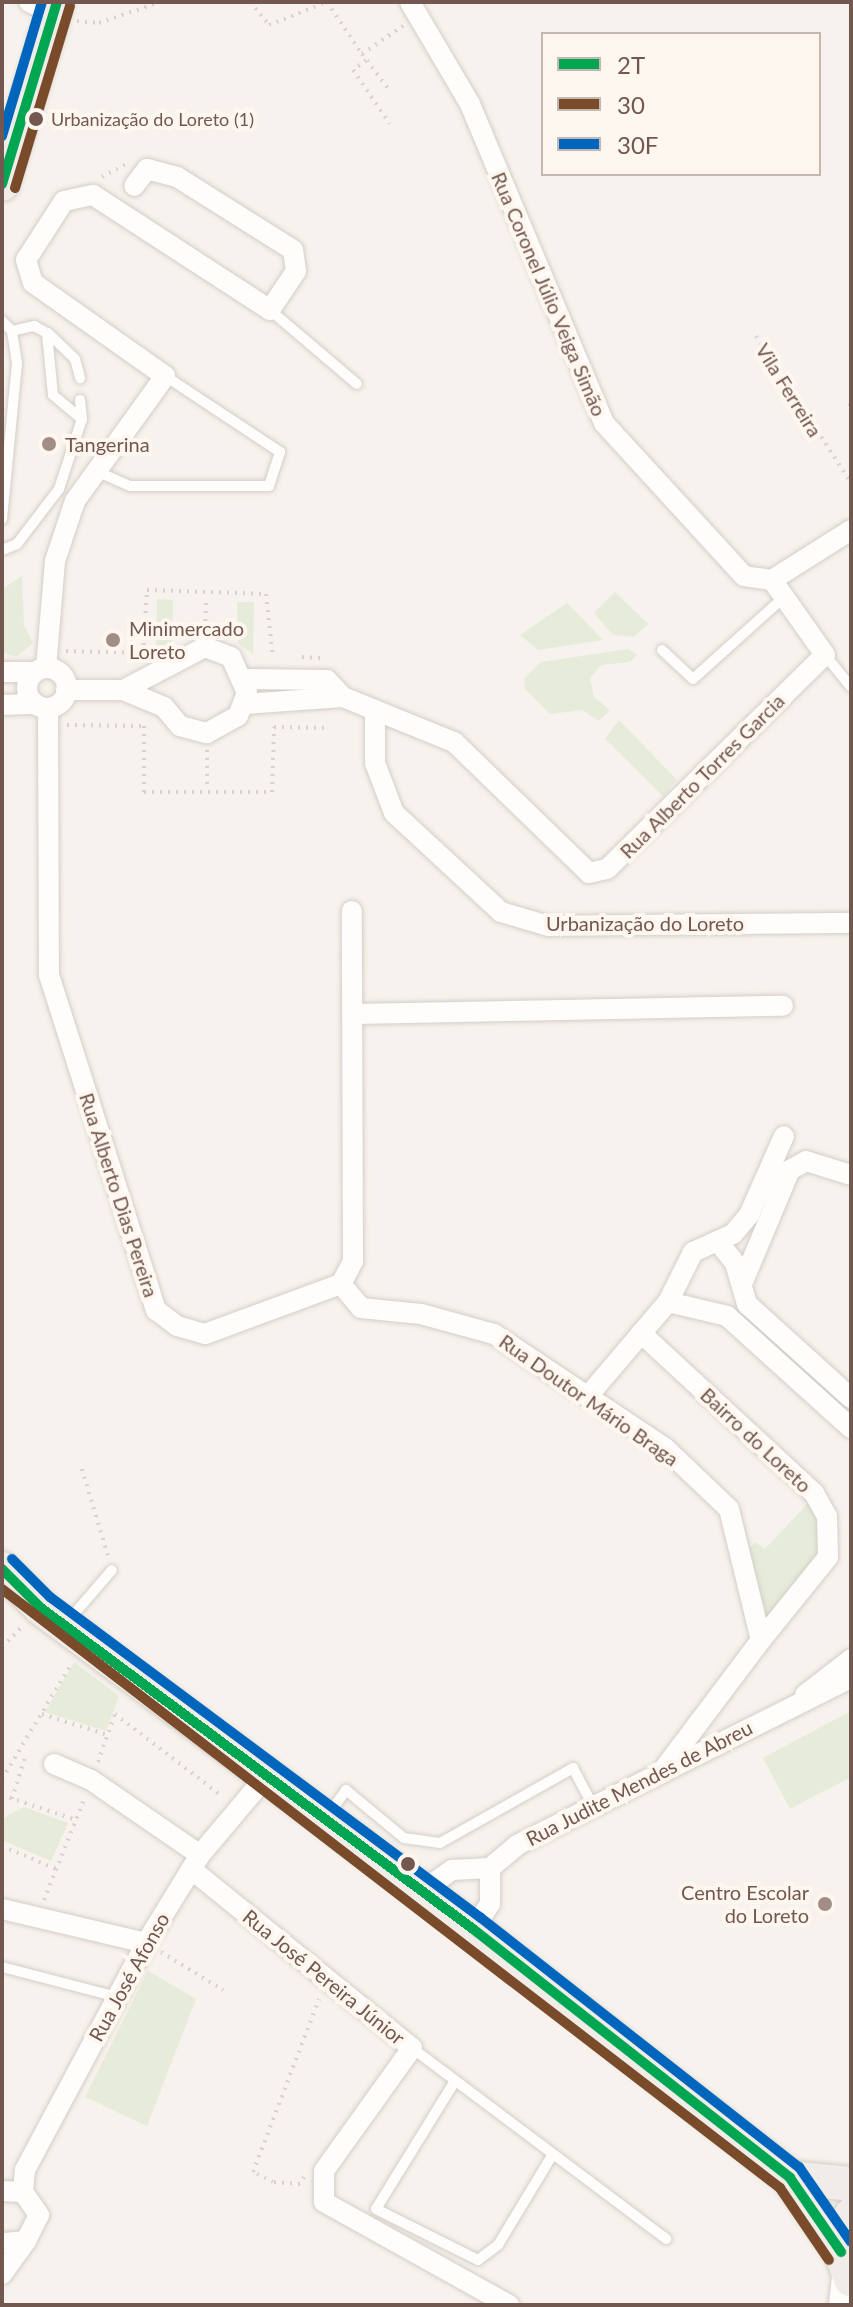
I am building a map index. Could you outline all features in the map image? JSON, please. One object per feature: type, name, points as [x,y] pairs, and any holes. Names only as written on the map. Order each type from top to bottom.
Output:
[{"type":"main road","points":[[2,184],[46,6]]},
{"type":"main road","points":[[2,1569],[72,1631],[264,1779],[473,1929],[790,2178],[846,2277]]},
{"type":"main road","points":[[790,2178],[851,2184]]},
{"type":"main road","points":[[846,2277],[851,2215]]},
{"type":"street","name":"Rua Coronel Júlio Veiga Simão","points":[[414,9],[470,104],[604,423],[744,576],[778,589]]},
{"type":"street","points":[[41,670],[55,561],[75,501],[165,376],[23,269],[64,201],[93,195],[270,310],[296,271],[293,250],[177,177],[147,169],[135,177]]},
{"type":"street","points":[[825,655],[778,589],[851,530]]},
{"type":"street","points":[[2,705],[42,706],[66,690],[123,690],[164,707],[180,726],[207,733],[230,725],[244,704],[246,679],[231,657],[205,647],[123,690]]},
{"type":"street","name":"Rua Alberto Torres Garcia","points":[[246,679],[327,680],[343,697],[454,742],[589,873],[607,869],[825,655]]},
{"type":"street","points":[[2,672],[41,670],[63,677],[66,690]]},
{"type":"street","name":"Rua Alberto Dias Pereira","points":[[41,670],[27,689],[42,706],[49,975],[156,1310],[205,1334],[341,1284]]},
{"type":"street","points":[[244,704],[343,697]]},
{"type":"street","name":"Urbanização do Loreto","points":[[375,710],[375,763],[394,813],[501,912],[549,926],[851,923]]},
{"type":"street","points":[[341,1284],[353,1261],[352,911]]},
{"type":"street","points":[[352,1014],[783,1006]]},
{"type":"street","points":[[588,1396],[668,1302],[693,1252],[719,1243],[749,1215],[784,1136]]},
{"type":"street","points":[[742,1284],[790,1170],[806,1161],[850,1176]]},
{"type":"street","points":[[719,1243],[742,1284],[747,1304],[851,1398]]},
{"type":"street","name":"Rua Doutor Mário Braga","points":[[341,1284],[361,1308],[421,1314],[494,1334],[665,1448],[729,1509],[761,1640]]},
{"type":"street","points":[[668,1302],[727,1316],[851,1428]]},
{"type":"street","name":"Bairro do Loreto","points":[[641,1333],[814,1493],[827,1516],[828,1557],[761,1640]]},
{"type":"street","points":[[663,1770],[761,1640]]},
{"type":"street","points":[[793,1705],[851,1659]]},
{"type":"street","points":[[793,1705],[851,1678]]},
{"type":"street","name":"Rua Judite Mendes de Abreu","points":[[422,1891],[452,1870],[490,1868],[593,1806],[793,1705]]},
{"type":"street","name":"Rua José Pereira Júnior","points":[[54,1764],[91,1780],[196,1862],[327,1979],[412,2048],[324,2171],[324,2202],[509,2305]]},
{"type":"street","name":"Rua José Afonso","points":[[12,2191],[146,1943],[196,1862],[264,1779]]},
{"type":"street","points":[[473,1929],[490,1904],[490,1868]]},
{"type":"street","points":[[2,1909],[146,1943]]},
{"type":"street","points":[[2,2274],[26,2241],[39,2215],[12,2191]]},
{"type":"street","points":[[2,2243],[26,2241]]},
{"type":"lane","points":[[270,310],[357,384]]},
{"type":"lane","points":[[2,321],[12,331],[17,363],[2,519]]},
{"type":"lane","points":[[12,331],[34,326],[47,333],[75,359],[80,378]]},
{"type":"lane","points":[[47,333],[53,395],[82,419]]},
{"type":"lane","points":[[96,471],[130,486],[269,486],[280,452],[165,376]]},
{"type":"lane","points":[[2,550],[17,544],[59,489],[82,419],[80,400]]},
{"type":"lane","points":[[662,650],[693,679],[778,589]]},
{"type":"lane","points":[[825,655],[851,687]]},
{"type":"lane","points":[[72,1631],[112,1570]]},
{"type":"lane","points":[[324,1821],[346,1790],[404,1838],[440,1843],[573,1768],[593,1806]]},
{"type":"lane","points":[[2,1967],[117,1997]]},
{"type":"lane","points":[[412,2048],[666,2239]]},
{"type":"lane","points":[[455,2081],[376,2209],[478,2260],[498,2245],[553,2154]]},
{"type":"path","points":[[46,6],[99,23],[160,2]]},
{"type":"path","points":[[250,2],[269,25],[327,2],[390,91]]},
{"type":"path","points":[[362,54],[414,9]]},
{"type":"path","points":[[366,60],[353,70],[390,124]]},
{"type":"path","points":[[95,182],[120,164],[135,177]]},
{"type":"path","name":"Vila Ferreira","points":[[756,336],[851,483]]},
{"type":"path","points":[[86,651],[143,653],[147,590],[266,594],[268,657],[281,657]]},
{"type":"path","points":[[205,647],[206,599]]},
{"type":"path","points":[[294,657],[321,658]]},
{"type":"path","points":[[87,726],[144,726],[144,792],[272,792],[272,725],[327,728]]},
{"type":"path","points":[[207,733],[207,784]]},
{"type":"path","points":[[82,1469],[112,1570]]},
{"type":"path","points":[[2,1647],[30,1618]]},
{"type":"path","points":[[2,1779],[42,1714],[72,1631]]},
{"type":"path","points":[[42,1714],[108,1735]]},
{"type":"path","points":[[37,1917],[115,1714],[239,1809]]},
{"type":"path","points":[[12,1799],[26,1754]]},
{"type":"path","points":[[2,1795],[76,1820]]},
{"type":"path","points":[[2,1846],[56,1869]]},
{"type":"path","points":[[146,1943],[223,1990]]},
{"type":"path","points":[[307,2173],[300,2184],[253,2172],[327,1979]]},
{"type":"green space","points":[[22,576],[24,625],[33,643],[16,657],[2,652],[2,589]]},
{"type":"green space","points":[[615,592],[648,624],[634,637],[613,635],[594,613]]},
{"type":"green space","points":[[157,599],[173,600],[172,642],[156,652]]},
{"type":"green space","points":[[237,602],[254,602],[253,654],[238,643]]},
{"type":"green space","points":[[567,603],[603,640],[538,650],[520,635]]},
{"type":"green space","points":[[628,649],[637,655],[630,662],[601,665],[590,678],[594,697],[610,710],[599,721],[582,710],[550,714],[525,689],[524,679],[541,662]]},
{"type":"green space","points":[[619,720],[677,780],[663,796],[605,739]]},
{"type":"green space","points":[[809,1502],[821,1518],[823,1554],[765,1623],[748,1550],[755,1542],[765,1549]]},
{"type":"green space","points":[[74,1662],[119,1696],[106,1731],[45,1712]]},
{"type":"green space","points":[[851,1711],[851,1777],[790,1809],[763,1758]]},
{"type":"green space","points":[[24,1807],[68,1823],[51,1861],[2,1840],[2,1819]]},
{"type":"green space","points":[[148,1971],[196,1999],[147,2126],[85,2097]]},
{"type":"transit line","name":"30F","points":[[2,136],[42,2]]},
{"type":"transit line","name":"2T","points":[[2,184],[57,2]]},
{"type":"transit line","name":"30","points":[[15,188],[70,6]]},
{"type":"transit line","name":"30F","points":[[12,1559],[50,1597],[481,1918],[799,2167],[851,2242]]},
{"type":"transit line","name":"2T","points":[[2,1569],[41,1608],[473,1929],[790,2178],[841,2252]]},
{"type":"transit line","name":"30","points":[[2,1589],[780,2188],[829,2260]]},
{"type":"place","name":"Urbanização do Loreto (1)","points":[[36,119]]},
{"type":"place","name":"Tangerina","points":[[49,444]]},
{"type":"place","name":"Minimercado Loreto","points":[[113,640]]},
{"type":"place","name":"Centro Escolar do Loreto","points":[[825,1904]]}]
